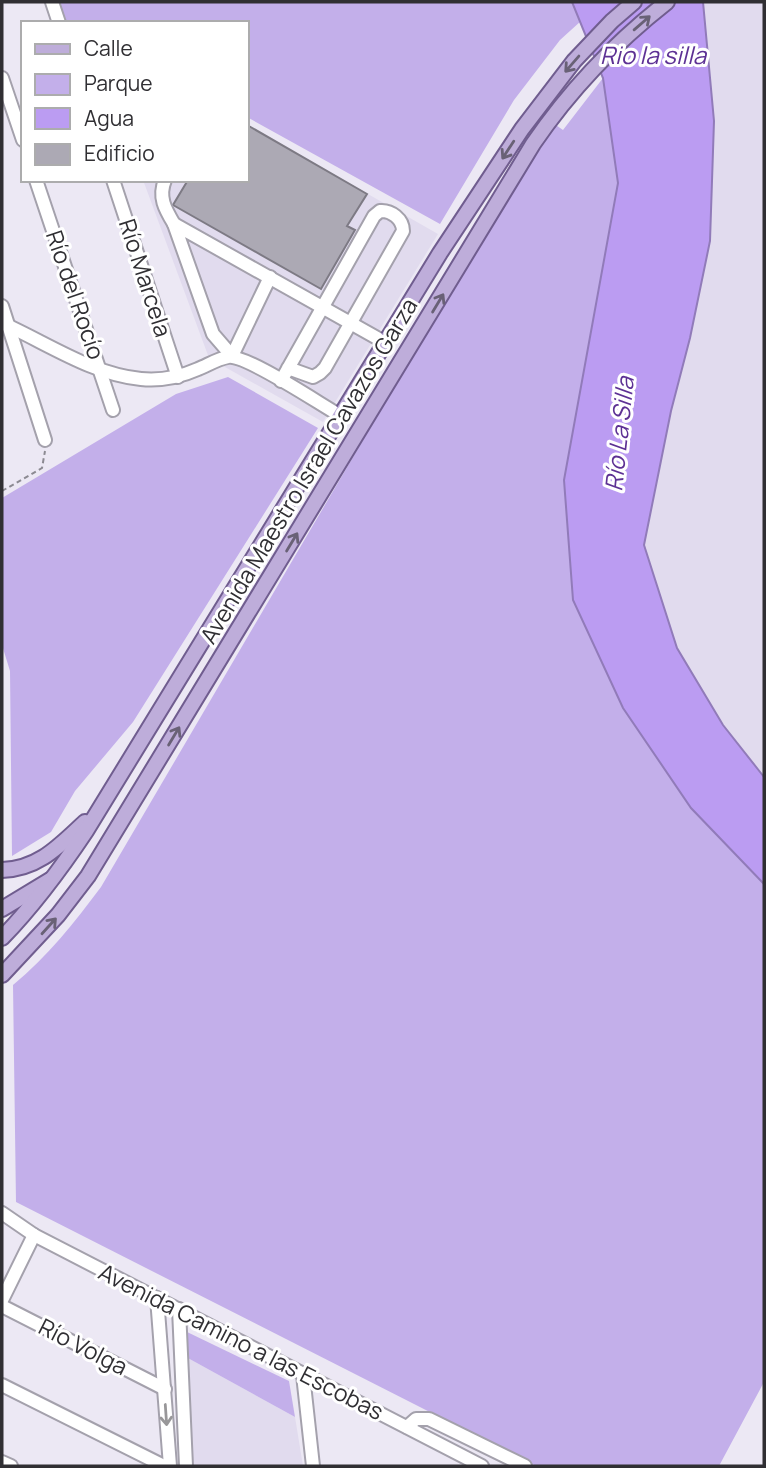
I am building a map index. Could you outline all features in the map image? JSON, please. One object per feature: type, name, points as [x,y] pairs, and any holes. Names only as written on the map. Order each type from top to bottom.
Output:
[{"type":"main road","name":"Avenida Maestro Israel Cavazos Garza","points":[[2,938],[57,875],[464,216],[547,94],[606,27],[634,2]]},
{"type":"main road","name":"Avenida Maestro Israel Cavazos Garza","points":[[2,975],[58,915],[88,876],[533,144],[561,107],[622,40],[667,2]]},
{"type":"main road","points":[[464,216],[472,226],[467,255]]},
{"type":"main road","points":[[252,609],[245,604],[243,592],[255,567],[256,555]]},
{"type":"main road","points":[[2,870],[20,868],[40,861],[99,809]]},
{"type":"main road","points":[[2,909],[57,875]]},
{"type":"main road","points":[[2,989],[9,980],[16,961]]},
{"type":"street","points":[[51,2],[58,21]]},
{"type":"street","points":[[2,78],[21,134]]},
{"type":"street","name":"Río del Rocío","points":[[37,182],[113,411]]},
{"type":"street","name":"Río Marcela","points":[[114,182],[178,377]]},
{"type":"street","points":[[164,182],[161,194],[164,208],[174,224],[213,334],[232,356],[256,366],[341,416]]},
{"type":"street","points":[[281,381],[288,368],[374,216],[380,211],[389,212],[401,222],[403,230],[320,373],[313,377],[288,368]]},
{"type":"street","points":[[174,224],[386,342]]},
{"type":"street","points":[[232,356],[270,277]]},
{"type":"street","points":[[2,306],[5,325],[45,440]]},
{"type":"street","points":[[5,325],[101,370],[144,380],[178,377],[217,359],[232,356]]},
{"type":"street","name":"Avenida Camino a las Escobas","points":[[2,1213],[34,1235],[482,1466]]},
{"type":"street","points":[[2,1300],[34,1235]]},
{"type":"street","points":[[157,1298],[170,1466]]},
{"type":"street","name":"Río Volga","points":[[2,1306],[165,1389]]},
{"type":"street","points":[[179,1309],[186,1466]]},
{"type":"street","points":[[303,1375],[315,1465]]},
{"type":"street","points":[[2,1385],[164,1466]]},
{"type":"street","points":[[407,1427],[416,1419],[429,1419],[525,1466]]},
{"type":"street","points":[[2,1462],[11,1466]]},
{"type":"path","points":[[2,491],[41,468],[45,440]]},
{"type":"shaded area","points":[[703,2],[764,2],[764,777],[723,725],[677,648],[644,545],[671,411],[690,338],[714,121]]},
{"type":"shaded area","points":[[248,126],[438,234],[323,422],[209,358],[144,182],[248,182]]},
{"type":"shaded area","points":[[186,1357],[295,1417],[303,1466],[191,1466]]},
{"type":"green space","points":[[59,2],[602,2],[560,40],[514,100],[440,224],[248,118],[248,21],[66,21]]},
{"type":"green space","points":[[633,52],[588,524],[764,878],[764,1382],[719,1466],[536,1466],[16,1202],[13,985],[60,939],[101,887],[550,121],[563,130],[603,78]]},
{"type":"green space","points":[[228,377],[318,428],[133,722],[75,791],[51,832],[12,856],[10,671],[2,645],[2,498],[176,394]]},
{"type":"green space","points":[[185,1331],[289,1381],[295,1417],[186,1357]]},
{"type":"water","name":"Rio la silla","points":[[572,2],[703,2],[714,121],[710,241],[644,545],[677,648],[723,725],[764,777],[764,884],[691,808],[623,708],[573,600],[564,480],[618,183],[603,78]]},
{"type":"building","points":[[248,126],[367,194],[347,226],[355,230],[321,289],[173,205],[187,182],[248,182]]},
{"type":"water label","name":"Río La Silla","points":[[620,434]]}]
